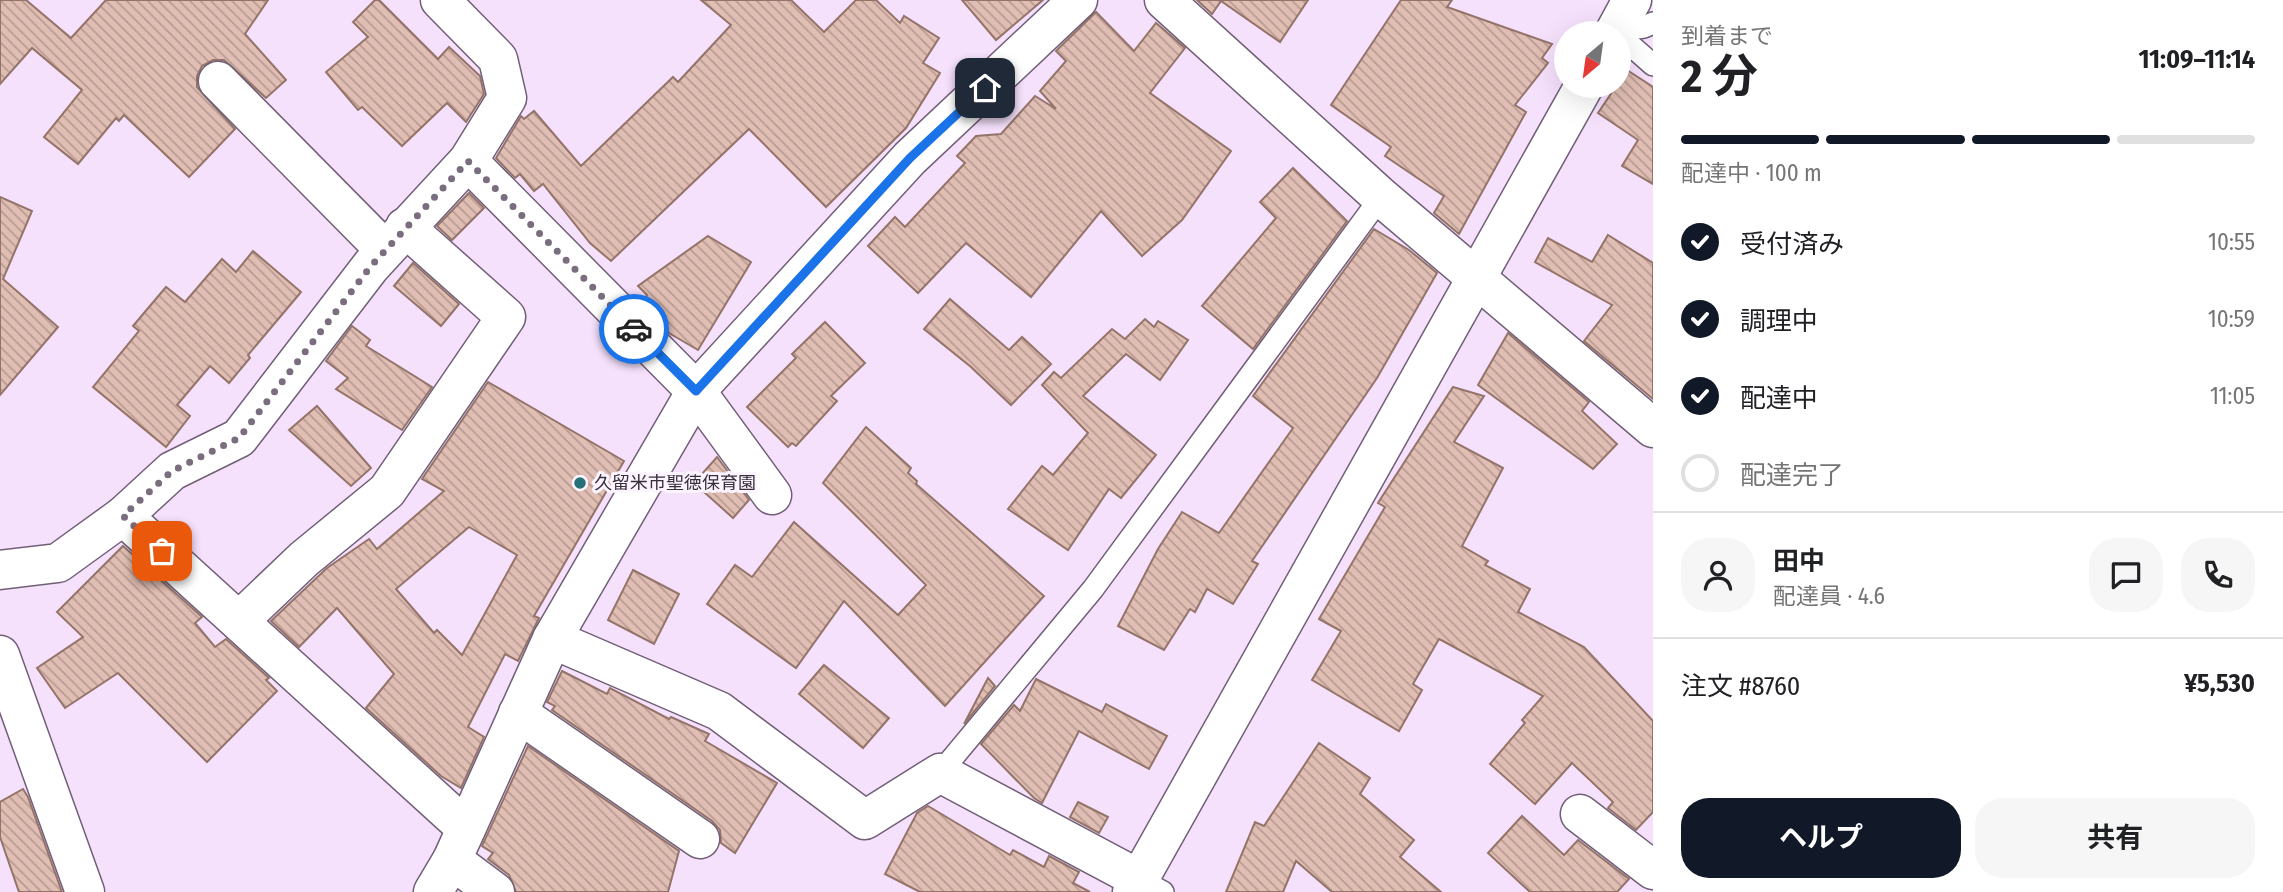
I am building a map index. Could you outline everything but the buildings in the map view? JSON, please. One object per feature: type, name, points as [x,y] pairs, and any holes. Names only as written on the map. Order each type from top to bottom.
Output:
[{"type":"street","points":[[0,570],[58,563],[123,516],[172,471],[239,438],[395,239],[468,161],[507,98],[498,59],[440,0]]},
{"type":"street","points":[[450,860],[552,639],[696,391],[910,158],[1077,0]]},
{"type":"street","points":[[1164,0],[1381,197],[1653,428]]},
{"type":"street","points":[[218,81],[395,239],[506,317],[387,492],[304,559],[239,621]]},
{"type":"street","points":[[552,639],[719,711],[865,820],[940,773],[1145,888],[1475,278],[1577,98]]},
{"type":"street","points":[[468,161],[696,391],[772,495]]},
{"type":"street","points":[[123,516],[239,621],[450,860],[495,892]]},
{"type":"street","points":[[0,655],[85,892]]},
{"type":"street","points":[[518,713],[700,839]]},
{"type":"street","points":[[1580,814],[1653,870]]},
{"type":"lane","points":[[1631,26],[1644,27],[1653,23]]},
{"type":"lane","points":[[1631,40],[1653,65]]},
{"type":"lane","points":[[940,773],[1093,589],[1381,197]]},
{"type":"way so far","points":[[162,551],[123,516],[172,471],[239,438],[371,266],[468,161],[634,329]]},
{"type":"place","name":"久留米市聖徳保育園","points":[[580,483]]},
{"type":"route","points":[[634,329],[696,391],[910,158],[985,88]]}]
